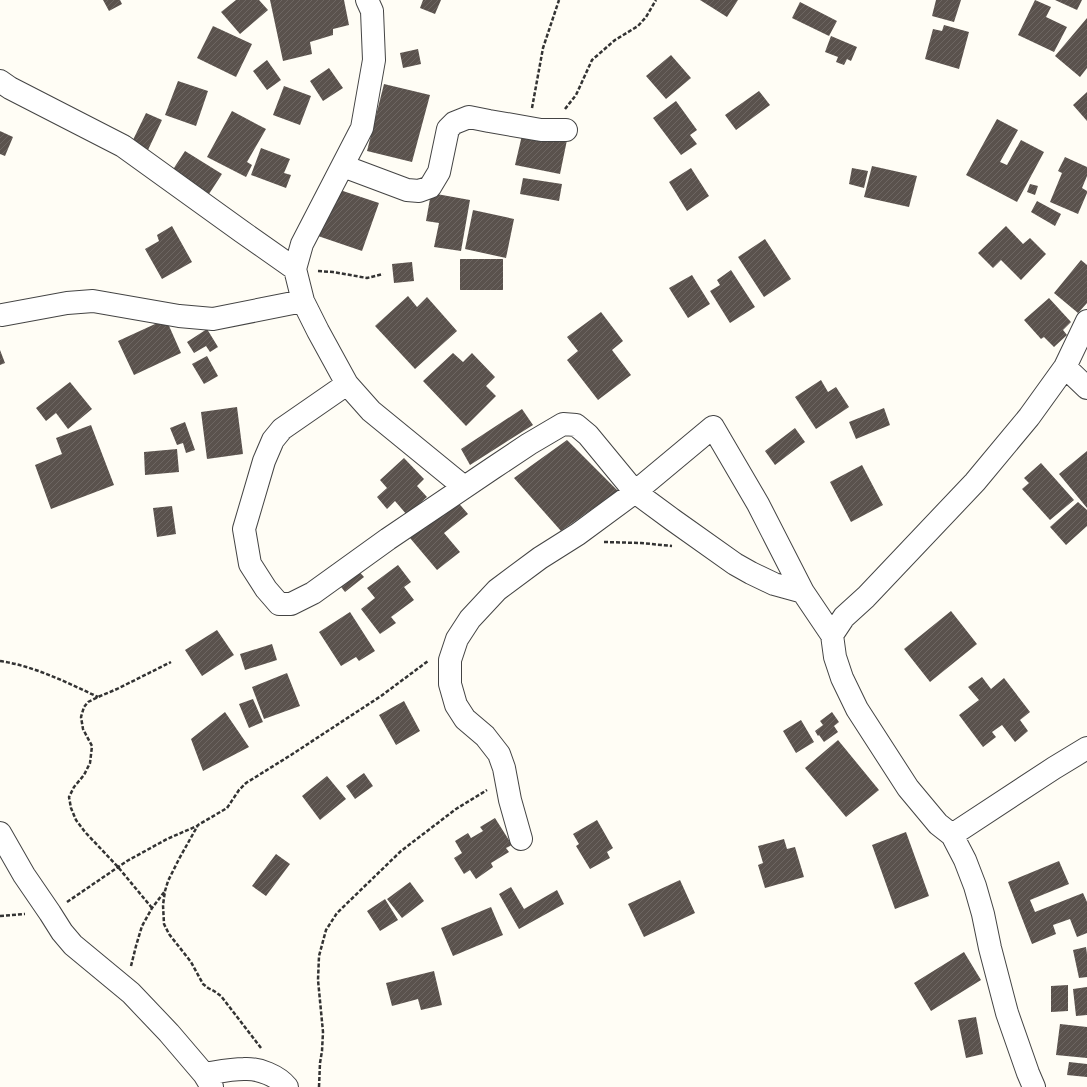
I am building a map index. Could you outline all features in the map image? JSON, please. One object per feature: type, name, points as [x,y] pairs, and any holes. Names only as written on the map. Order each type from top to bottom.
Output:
[{"type":"street","points":[[367,0],[372,11],[374,60],[362,128],[302,244],[295,269],[303,301],[347,384],[371,411],[464,487]]},
{"type":"street","points":[[0,81],[10,88],[123,146],[295,269]]},
{"type":"street","points":[[343,166],[407,190],[419,191],[430,187],[439,172],[448,129],[454,124],[469,117],[535,129],[566,130]]},
{"type":"street","points":[[2,315],[68,303],[93,301],[179,316],[213,319],[303,301]]},
{"type":"street","points":[[832,635],[844,618],[866,597],[975,482],[1029,417],[1064,367],[1087,321]]},
{"type":"street","points":[[1064,367],[1087,388]]},
{"type":"street","points":[[347,384],[282,429],[273,440],[264,461],[244,529],[250,564],[266,589],[279,604],[291,604],[313,593],[464,487],[528,444],[563,424],[576,425],[588,435],[635,492],[735,564],[774,584],[803,592]]},
{"type":"street","points":[[521,840],[510,800],[504,768],[499,754],[486,736],[465,719],[456,705],[450,684],[450,660],[457,639],[470,619],[497,590],[540,558],[578,534],[635,492],[714,427],[758,504],[803,592],[832,635],[842,678],[857,709],[908,788],[938,824],[952,835],[965,860],[975,886],[983,914],[990,948],[1007,1013],[1034,1087]]},
{"type":"street","points":[[952,835],[1087,748]]},
{"type":"street","points":[[0,833],[24,875],[62,932],[73,944],[131,993],[169,1033],[208,1080],[245,1068],[256,1070],[277,1079],[287,1087]]},
{"type":"path","points":[[535,129],[542,48],[559,0]]},
{"type":"path","points":[[535,129],[556,118],[576,95],[592,60],[615,40],[638,26],[646,17],[656,0]]},
{"type":"path","points":[[295,269],[333,272],[367,278],[382,274]]},
{"type":"path","points":[[578,534],[608,543],[641,543],[674,547]]},
{"type":"path","points":[[50,913],[118,867],[167,839],[198,825],[227,808],[239,790],[246,783],[381,696],[457,639]]},
{"type":"path","points":[[0,661],[14,663],[54,677],[98,697]]},
{"type":"path","points":[[152,908],[76,820],[71,808],[69,797],[74,787],[84,775],[90,763],[92,746],[84,729],[81,717],[84,707],[88,702],[171,662]]},
{"type":"path","points":[[319,1087],[323,1032],[318,980],[319,956],[326,930],[337,913],[401,851],[456,809],[506,779]]},
{"type":"path","points":[[198,825],[168,881],[163,905],[164,924],[169,934],[190,962],[203,984],[221,996],[262,1050]]},
{"type":"path","points":[[131,993],[131,963],[142,926],[152,908],[165,891]]},
{"type":"building","points":[[103,0],[120,0],[122,4],[109,11]]},
{"type":"building","points":[[236,0],[259,0],[268,10],[240,34],[221,12]]},
{"type":"building","points":[[270,0],[344,0],[349,25],[333,29],[333,35],[310,42],[312,54],[283,61]]},
{"type":"building","points":[[423,0],[441,0],[435,14],[420,8]]},
{"type":"building","points":[[700,0],[738,0],[727,17]]},
{"type":"building","points":[[936,0],[961,0],[954,22],[932,16]]},
{"type":"building","points":[[1035,0],[1051,7],[1046,17],[1067,27],[1054,52],[1018,35]]},
{"type":"building","points":[[1055,0],[1082,0],[1077,10]]},
{"type":"building","points":[[800,2],[837,21],[829,36],[792,18]]},
{"type":"building","points":[[1087,18],[1087,68],[1080,77],[1055,56]]},
{"type":"building","points":[[944,25],[969,32],[959,69],[925,59],[933,29],[942,31]]},
{"type":"building","points":[[213,26],[252,44],[236,77],[197,58]]},
{"type":"building","points":[[831,36],[857,47],[851,61],[847,59],[844,65],[836,62],[838,57],[825,52]]},
{"type":"building","points":[[418,49],[421,64],[403,68],[400,53]]},
{"type":"building","points":[[671,55],[691,78],[666,99],[646,76]]},
{"type":"building","points":[[267,60],[281,80],[267,90],[253,71]]},
{"type":"building","points":[[329,68],[343,88],[323,101],[310,81]]},
{"type":"building","points":[[178,81],[208,91],[196,126],[165,115]]},
{"type":"building","points":[[384,84],[430,95],[412,162],[367,151]]},
{"type":"building","points":[[284,86],[311,96],[300,125],[273,115]]},
{"type":"building","points":[[759,91],[770,105],[736,130],[725,115]]},
{"type":"building","points":[[1087,92],[1087,121],[1073,105]]},
{"type":"building","points":[[676,101],[697,130],[690,135],[697,144],[681,155],[653,118]]},
{"type":"building","points":[[232,111],[266,129],[247,162],[252,165],[246,177],[207,157]]},
{"type":"building","points":[[146,113],[162,120],[148,150],[132,142]]},
{"type":"building","points":[[997,119],[1018,130],[1000,162],[1007,165],[1021,140],[1044,152],[1017,202],[966,175]]},
{"type":"building","points":[[0,131],[13,137],[5,156],[0,154]]},
{"type":"building","points":[[523,131],[567,140],[560,174],[515,165]]},
{"type":"building","points":[[261,148],[290,159],[284,173],[291,175],[286,188],[251,175]]},
{"type":"building","points":[[185,151],[222,174],[209,194],[172,171]]},
{"type":"building","points":[[1065,157],[1087,167],[1087,176],[1082,188],[1087,191],[1087,193],[1078,214],[1050,202],[1062,173],[1058,171]]},
{"type":"building","points":[[872,166],[917,176],[909,207],[864,197]]},
{"type":"building","points":[[691,168],[709,196],[687,211],[669,182]]},
{"type":"building","points":[[852,168],[868,171],[864,188],[849,184]]},
{"type":"building","points":[[523,178],[562,184],[559,201],[520,194]]},
{"type":"building","points":[[1030,184],[1038,186],[1035,195],[1027,192]]},
{"type":"building","points":[[334,188],[379,203],[362,251],[318,236]]},
{"type":"building","points":[[431,193],[470,200],[461,251],[434,247],[439,223],[426,221]]},
{"type":"building","points":[[1037,201],[1061,214],[1055,226],[1031,212]]},
{"type":"building","points":[[473,210],[514,219],[506,258],[465,249]]},
{"type":"building","points":[[172,226],[192,262],[162,279],[145,249],[159,241],[157,235]]},
{"type":"building","points":[[1006,226],[1023,244],[1030,238],[1046,254],[1021,280],[1001,260],[993,268],[978,253]]},
{"type":"building","points":[[765,239],[791,279],[764,297],[738,257]]},
{"type":"building","points":[[460,259],[503,259],[503,290],[460,290]]},
{"type":"building","points":[[1081,260],[1087,265],[1087,303],[1078,313],[1054,293]]},
{"type":"building","points":[[412,262],[414,281],[394,283],[392,264]]},
{"type":"building","points":[[731,270],[755,307],[730,323],[710,291],[720,285],[717,280]]},
{"type":"building","points":[[692,275],[710,304],[688,318],[669,288]]},
{"type":"building","points":[[408,296],[417,307],[427,297],[457,331],[415,369],[375,326]]},
{"type":"building","points":[[1049,298],[1071,322],[1063,330],[1067,335],[1054,347],[1044,337],[1041,339],[1024,320]]},
{"type":"building","points":[[601,312],[623,341],[612,350],[631,375],[598,400],[567,360],[578,351],[567,337]]},
{"type":"building","points":[[166,319],[181,353],[134,375],[118,341]]},
{"type":"building","points":[[207,329],[218,347],[210,352],[206,346],[194,353],[187,342]]},
{"type":"building","points":[[0,350],[5,363],[0,365]]},
{"type":"building","points":[[453,353],[463,362],[472,353],[495,377],[486,386],[496,396],[466,426],[423,381]]},
{"type":"building","points":[[207,356],[218,376],[204,384],[192,364]]},
{"type":"building","points":[[821,380],[828,392],[836,387],[849,407],[816,429],[795,397]]},
{"type":"building","points":[[70,382],[92,409],[68,429],[56,413],[46,421],[36,408]]},
{"type":"building","points":[[237,407],[243,454],[207,459],[201,412]]},
{"type":"building","points":[[884,408],[890,425],[856,439],[849,422]]},
{"type":"building","points":[[522,409],[533,425],[470,465],[461,449]]},
{"type":"building","points":[[185,422],[195,450],[186,453],[183,443],[177,445],[170,428]]},
{"type":"building","points":[[91,425],[114,485],[51,509],[35,465],[62,454],[56,438]]},
{"type":"building","points":[[795,428],[805,442],[775,465],[765,451]]},
{"type":"building","points":[[567,440],[618,491],[561,531],[514,478]]},
{"type":"building","points":[[177,449],[179,472],[145,475],[144,452]]},
{"type":"building","points":[[1087,451],[1087,508],[1059,474]]},
{"type":"building","points":[[404,458],[424,479],[417,486],[427,497],[407,515],[395,501],[387,509],[377,497],[387,488],[380,480]]},
{"type":"building","points":[[1041,463],[1074,500],[1050,520],[1022,489],[1029,483],[1024,478]]},
{"type":"building","points":[[862,465],[883,505],[851,522],[830,482]]},
{"type":"building","points":[[456,500],[468,514],[444,533],[460,552],[437,570],[410,538]]},
{"type":"building","points":[[1078,502],[1087,510],[1087,526],[1066,545],[1050,527]]},
{"type":"building","points":[[172,506],[176,534],[157,537],[153,508]]},
{"type":"building","points":[[398,565],[411,582],[404,587],[414,600],[391,617],[396,623],[380,634],[361,609],[375,598],[367,588]]},
{"type":"building","points":[[357,569],[364,577],[345,592],[338,583]]},
{"type":"building","points":[[951,611],[977,644],[930,682],[904,649]]},
{"type":"building","points":[[350,612],[375,651],[359,661],[356,657],[341,666],[319,632]]},
{"type":"building","points":[[217,630],[234,655],[202,676],[185,650]]},
{"type":"building","points":[[272,644],[277,660],[245,670],[240,654]]},
{"type":"building","points":[[287,673],[300,706],[264,719],[252,687]]},
{"type":"building","points":[[982,677],[991,689],[1004,678],[1030,712],[1020,720],[1028,731],[1015,742],[1002,725],[992,732],[996,737],[983,747],[959,715],[979,700],[968,687]]},
{"type":"building","points":[[253,699],[263,722],[249,728],[239,704]]},
{"type":"building","points":[[404,701],[420,731],[396,745],[379,715]]},
{"type":"building","points":[[225,712],[249,747],[203,771],[191,739]]},
{"type":"building","points":[[832,712],[839,722],[834,726],[838,732],[824,742],[815,731],[823,725],[820,721]]},
{"type":"building","points":[[801,720],[814,742],[796,753],[783,731]]},
{"type":"building","points":[[838,740],[879,790],[846,817],[805,768]]},
{"type":"building","points":[[364,773],[373,786],[355,799],[346,786]]},
{"type":"building","points":[[327,776],[346,799],[320,820],[302,796]]},
{"type":"building","points":[[495,818],[512,845],[506,848],[509,852],[491,863],[493,867],[476,879],[470,870],[464,874],[454,858],[462,853],[455,841],[468,833],[471,838],[483,831],[480,827]]},
{"type":"building","points":[[597,820],[613,848],[607,852],[610,858],[590,869],[576,846],[579,844],[573,834]]},
{"type":"building","points":[[906,832],[929,896],[895,909],[872,845]]},
{"type":"building","points":[[784,839],[787,849],[795,847],[804,877],[765,888],[758,865],[763,863],[758,846]]},
{"type":"building","points":[[276,854],[290,864],[266,896],[252,886]]},
{"type":"building","points":[[1059,861],[1069,884],[1030,900],[1035,912],[1083,893],[1087,902],[1087,933],[1077,937],[1070,919],[1053,925],[1056,934],[1032,944],[1008,882]]},
{"type":"building","points":[[680,880],[695,913],[644,937],[628,904]]},
{"type":"building","points":[[410,882],[424,901],[402,918],[387,899]]},
{"type":"building","points":[[511,887],[524,909],[557,890],[564,904],[519,929],[499,894]]},
{"type":"building","points":[[385,899],[398,920],[380,931],[367,911]]},
{"type":"building","points":[[491,907],[503,935],[453,956],[441,928]]},
{"type":"building","points":[[1086,947],[1087,977],[1079,978],[1073,950]]},
{"type":"building","points":[[964,952],[981,980],[931,1011],[914,983]]},
{"type":"building","points":[[434,971],[442,1005],[421,1010],[418,999],[392,1006],[386,983]]},
{"type":"building","points":[[1068,985],[1068,1011],[1051,1012],[1051,986]]},
{"type":"building","points":[[1087,987],[1087,1015],[1076,1016],[1073,989]]},
{"type":"building","points":[[976,1017],[983,1054],[966,1058],[958,1020]]},
{"type":"building","points":[[1060,1024],[1087,1027],[1087,1058],[1056,1055]]},
{"type":"building","points":[[1069,1062],[1087,1064],[1087,1077],[1067,1075]]}]
